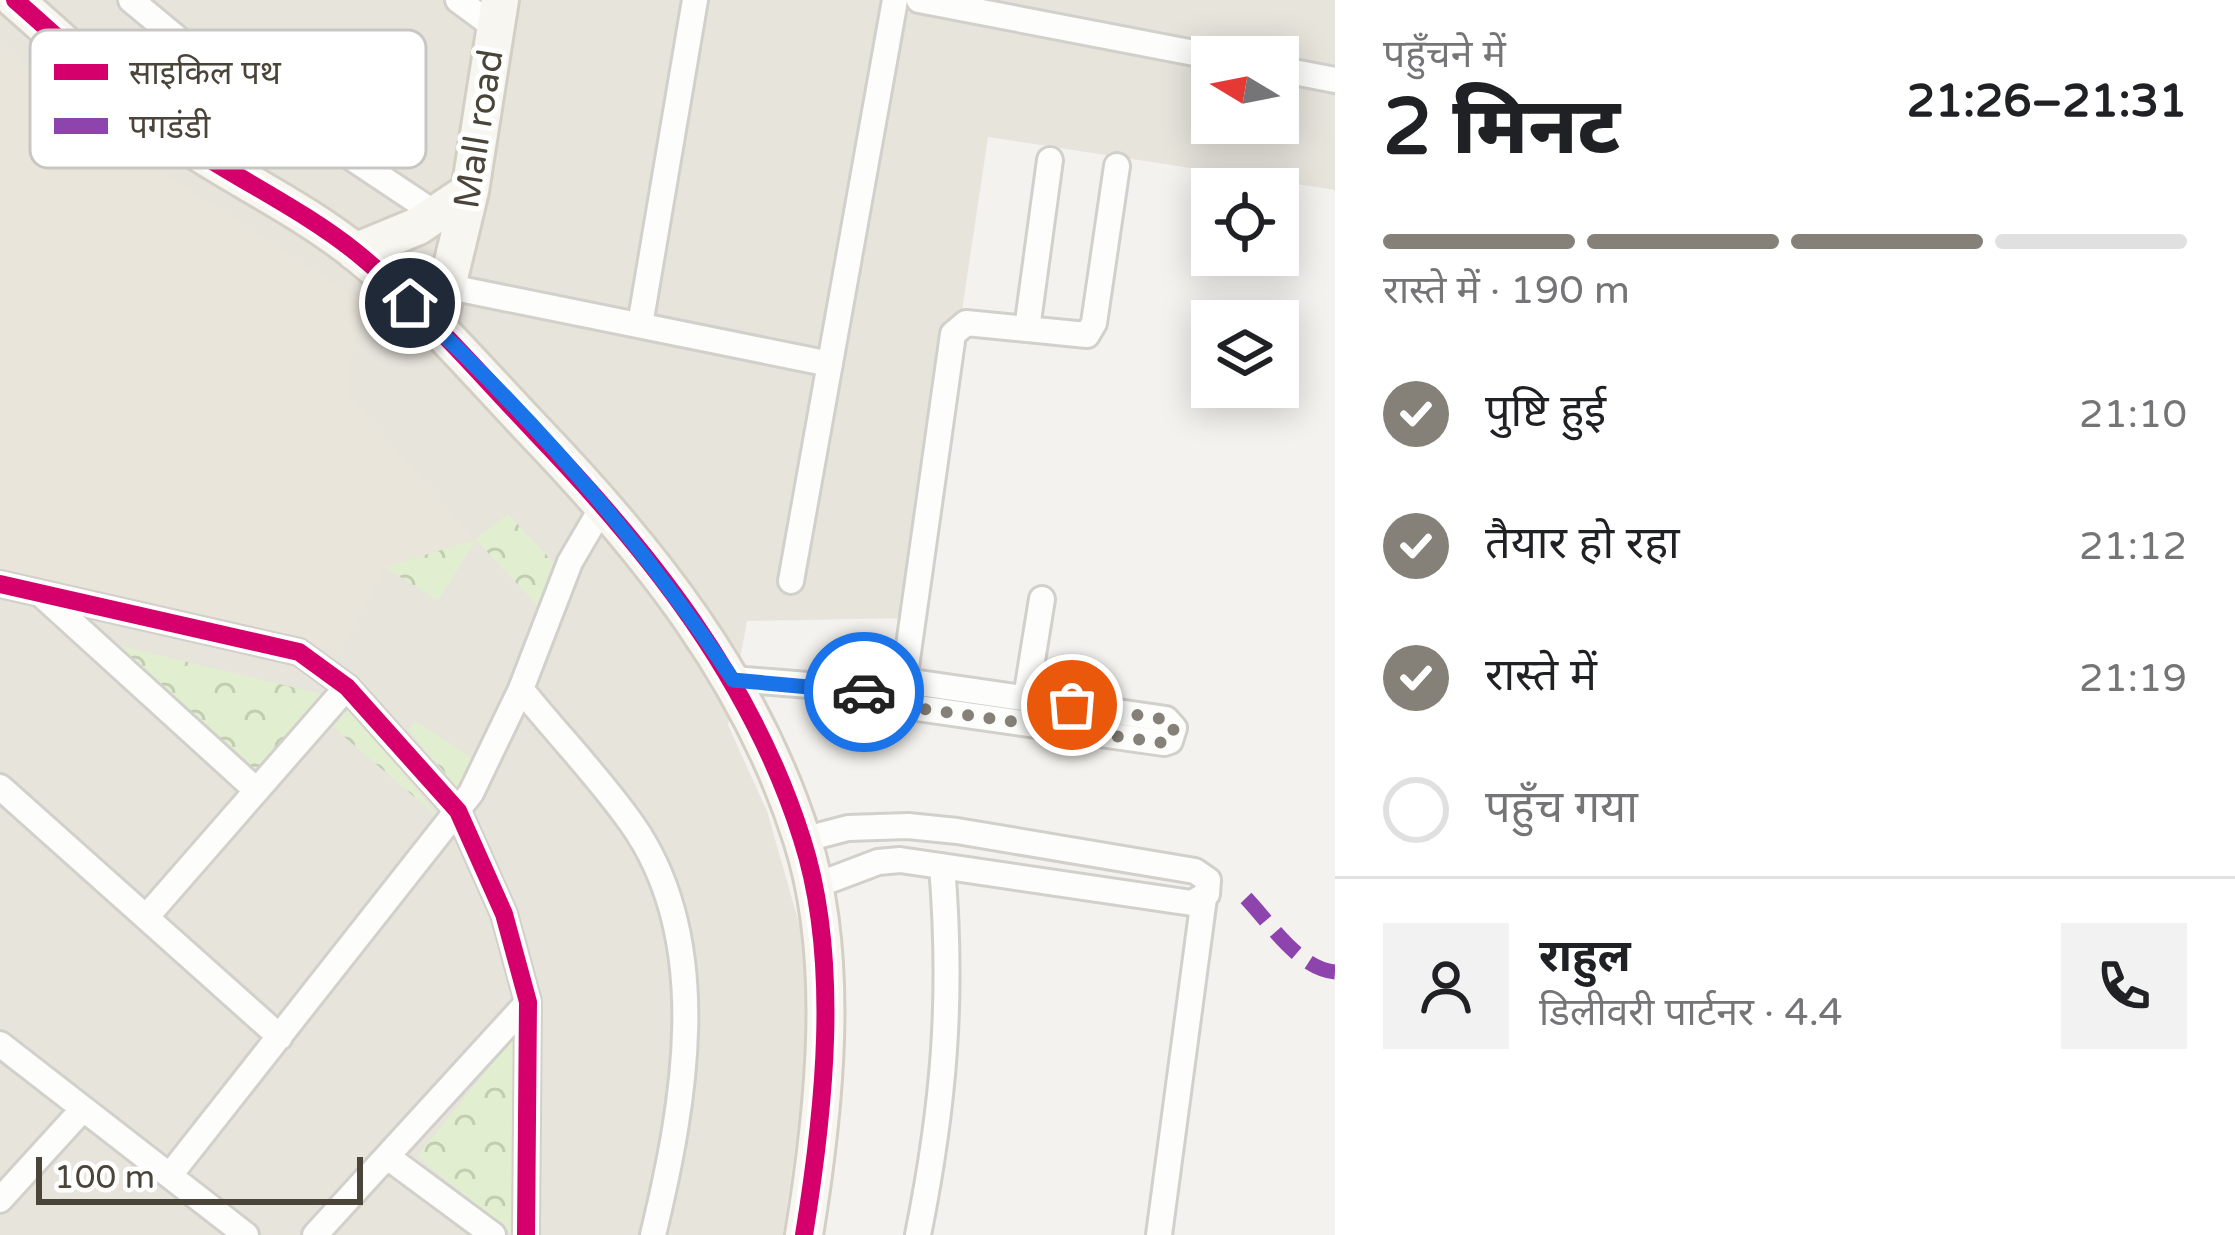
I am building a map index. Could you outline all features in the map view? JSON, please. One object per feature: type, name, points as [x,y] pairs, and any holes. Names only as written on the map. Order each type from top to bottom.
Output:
[{"type":"street","points":[[15,0],[50,30]]},
{"type":"street","points":[[131,0],[167,30]]},
{"type":"street","points":[[458,0],[498,14]]},
{"type":"street","points":[[640,326],[695,0]]},
{"type":"street","points":[[791,581],[895,0]]},
{"type":"street","points":[[919,0],[1000,8],[1191,52]]},
{"type":"street","name":"Mall road","points":[[436,328],[450,287],[470,191],[498,14]]},
{"type":"street","points":[[1299,73],[1335,80]]},
{"type":"street","points":[[1027,329],[1050,160]]},
{"type":"street","points":[[904,681],[953,334],[966,323],[1081,336],[1092,330],[1117,166]]},
{"type":"street","points":[[226,168],[355,252],[436,328],[604,504],[684,605],[733,680],[802,840],[821,944],[822,1081],[804,1235]]},
{"type":"street","points":[[367,168],[436,214]]},
{"type":"street","points":[[355,252],[436,214],[470,191]]},
{"type":"street","points":[[450,287],[830,364]]},
{"type":"street","points":[[170,1175],[458,811],[483,772],[570,562],[604,504]]},
{"type":"street","points":[[0,584],[299,652],[347,687],[458,811],[504,914],[528,1001],[526,1235]]},
{"type":"street","points":[[42,595],[255,789]]},
{"type":"street","points":[[1026,698],[1042,599]]},
{"type":"street","points":[[733,680],[859,688],[884,678],[1166,719],[1174,728],[1170,741],[1164,743],[882,703],[859,688]]},
{"type":"street","points":[[148,915],[347,687]]},
{"type":"street","points":[[520,689],[632,824],[674,924],[685,992],[683,1068],[674,1151],[653,1235]]},
{"type":"street","points":[[0,787],[280,1037]]},
{"type":"street","points":[[802,840],[875,826],[957,831],[1201,873],[1208,880],[1159,1235]]},
{"type":"street","points":[[812,887],[878,862],[900,860],[1174,902],[1204,898]]},
{"type":"street","points":[[918,1235],[947,1046],[948,940],[942,866]]},
{"type":"street","points":[[315,1235],[528,1001]]},
{"type":"street","points":[[0,1044],[246,1235]]},
{"type":"street","points":[[0,1200],[82,1110]]},
{"type":"street","points":[[389,1158],[493,1235]]},
{"type":"shaded area","points":[[0,0],[1335,0],[1335,190],[1299,185],[1299,168],[1191,168],[988,137],[916,618],[747,621],[728,725],[767,811],[805,944],[802,1099],[783,1235],[0,1235]]},
{"type":"shaded area","points":[[0,44],[30,70],[30,168],[155,168],[361,301],[345,393],[475,540],[385,567],[341,650],[0,574]]},
{"type":"green space","points":[[508,514],[554,563],[539,607],[476,540],[438,601],[385,567],[475,540]]},
{"type":"green space","points":[[100,641],[321,694],[256,772]]},
{"type":"green space","points":[[349,707],[441,820],[333,727]]},
{"type":"green space","points":[[415,721],[475,760],[459,789],[408,730]]},
{"type":"green space","points":[[524,1025],[513,1235],[417,1156]]},
{"type":"marked path","points":[[1246,898],[1297,954],[1335,972]]},
{"type":"cycle path","points":[[15,0],[49,30]]},
{"type":"cycle path","points":[[225,168],[357,253],[471,363],[657,571],[726,672],[755,725],[802,839],[822,935],[822,1088],[804,1235]]},
{"type":"cycle path","points":[[0,584],[299,652],[347,687],[458,811],[504,914],[528,1002],[526,1235]]},
{"type":"way so far","points":[[864,692],[882,703],[1164,743],[1173,736],[1169,720],[1072,705]]},
{"type":"route","points":[[410,303],[604,504],[684,605],[733,680],[864,692]]}]
